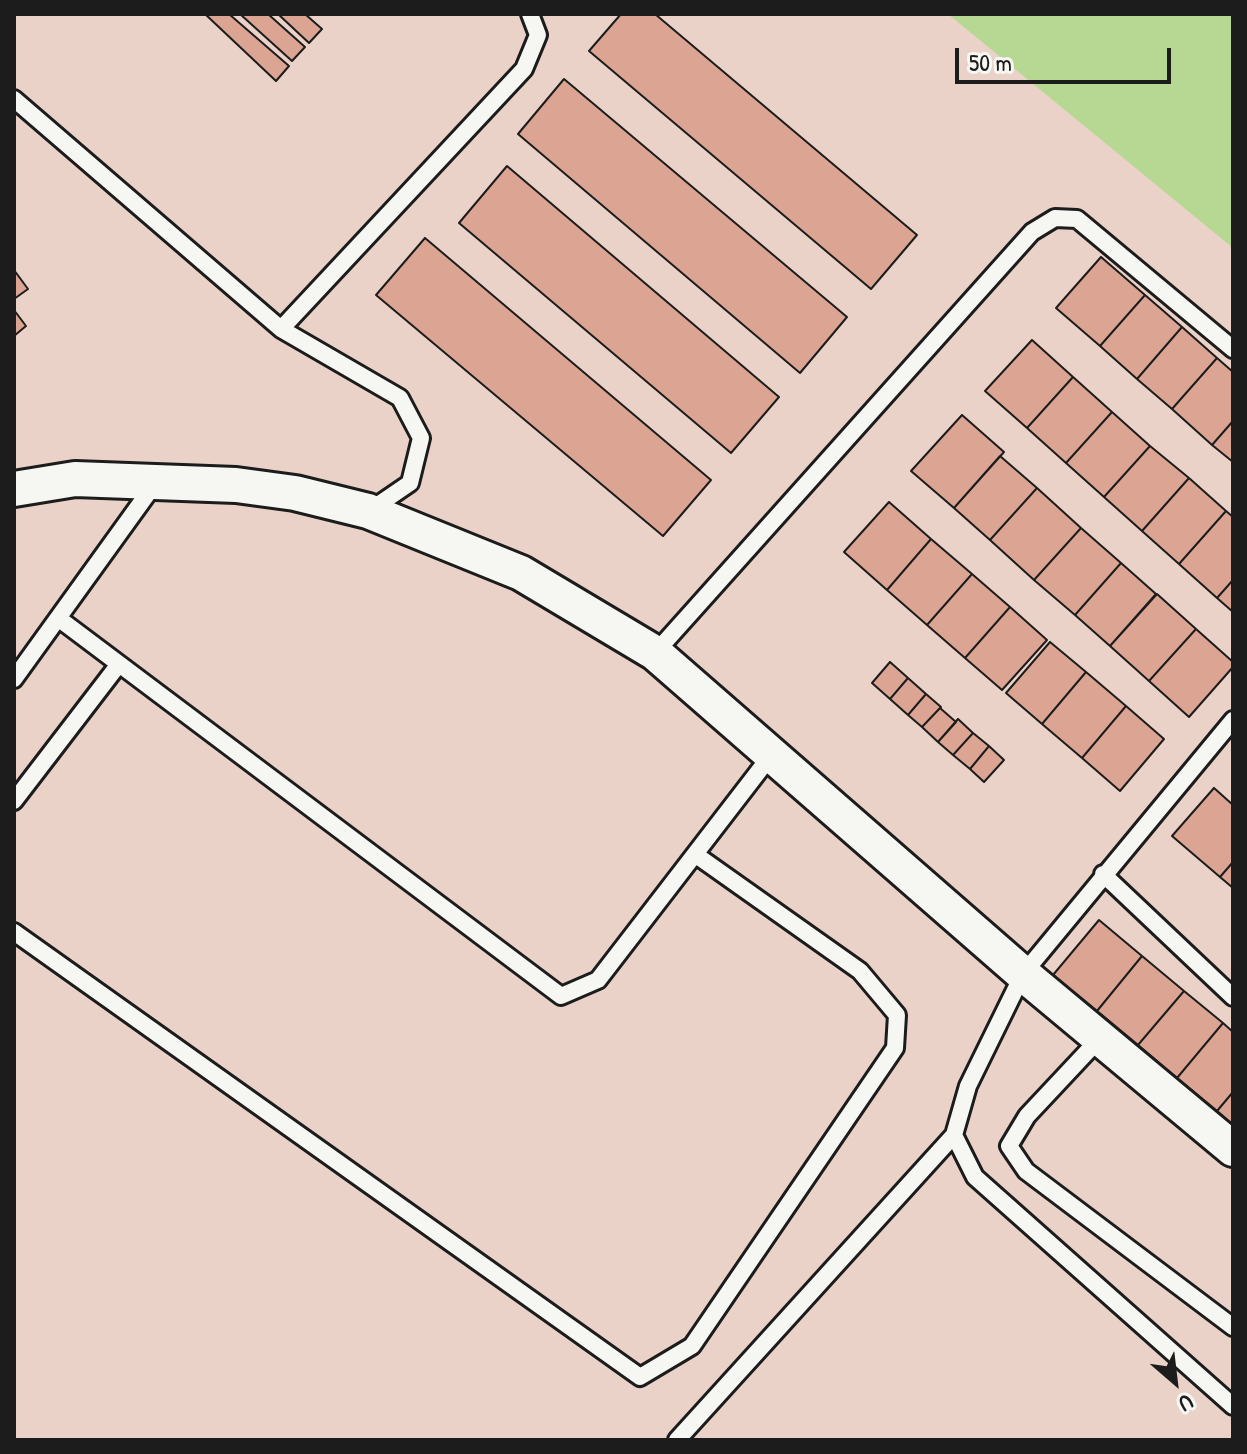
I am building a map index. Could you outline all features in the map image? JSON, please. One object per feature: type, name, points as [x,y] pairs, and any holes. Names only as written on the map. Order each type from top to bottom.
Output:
[{"type":"street","points":[[14,489],[75,479],[157,481],[295,493],[368,511],[521,573],[655,653],[1023,974],[1233,1149]]},
{"type":"lane","points":[[281,329],[524,69],[538,35],[530,14]]},
{"type":"lane","points":[[14,99],[281,329],[400,398],[421,438],[410,483],[368,511]]},
{"type":"lane","points":[[655,653],[1032,232],[1055,218],[1077,219],[1233,349]]},
{"type":"lane","points":[[14,679],[157,481]]},
{"type":"lane","points":[[58,618],[561,996],[598,980],[772,754]]},
{"type":"lane","points":[[14,801],[119,664]]},
{"type":"lane","points":[[677,1440],[954,1135],[968,1086],[1023,974],[1233,720]]},
{"type":"lane","points":[[14,932],[640,1377],[692,1346],[895,1048],[897,1015],[860,971],[696,855]]},
{"type":"lane","points":[[1103,874],[1233,997]]},
{"type":"lane","points":[[1101,1037],[1027,1116],[1009,1146],[1026,1171],[1233,1327]]},
{"type":"lane","points":[[954,1135],[975,1177],[1233,1406]]},
{"type":"shaded area","points":[[14,14],[971,14],[1233,227],[1233,1440],[14,1440]]},
{"type":"green space","points":[[948,14],[1233,14],[1233,248]]},
{"type":"building","points":[[205,14],[229,14],[289,66],[276,81]]},
{"type":"building","points":[[240,14],[268,14],[305,47],[292,61]]},
{"type":"building","points":[[278,14],[305,14],[322,29],[309,43]]},
{"type":"building","points":[[621,14],[655,14],[917,235],[871,289],[589,51]]},
{"type":"building","points":[[564,79],[847,317],[800,373],[518,134]]},
{"type":"building","points":[[507,166],[779,397],[731,453],[459,223]]},
{"type":"building","points":[[425,238],[711,480],[663,536],[376,295]]},
{"type":"building","points":[[1101,257],[1145,295],[1100,346],[1056,308]]},
{"type":"building","points":[[14,270],[28,289],[14,299]]},
{"type":"building","points":[[1145,295],[1182,327],[1137,379],[1100,346]]},
{"type":"building","points":[[14,310],[26,326],[14,336]]},
{"type":"building","points":[[1182,327],[1217,358],[1172,409],[1137,379]]},
{"type":"building","points":[[1032,340],[1073,377],[1027,428],[985,391]]},
{"type":"building","points":[[1217,358],[1233,372],[1233,421],[1212,445],[1172,409]]},
{"type":"building","points":[[1073,377],[1112,412],[1066,463],[1027,428]]},
{"type":"building","points":[[1112,412],[1150,446],[1104,497],[1066,463]]},
{"type":"building","points":[[962,415],[1004,452],[954,508],[911,471]]},
{"type":"building","points":[[1233,421],[1233,462],[1212,445]]},
{"type":"building","points":[[1150,446],[1189,478],[1142,531],[1104,497]]},
{"type":"building","points":[[1000,456],[1037,488],[990,540],[954,508]]},
{"type":"building","points":[[1189,478],[1226,511],[1179,564],[1142,531]]},
{"type":"building","points":[[1037,488],[1081,528],[1034,580],[990,540]]},
{"type":"building","points":[[889,502],[931,539],[887,590],[844,552]]},
{"type":"building","points":[[1226,511],[1233,517],[1233,580],[1217,598],[1179,564]]},
{"type":"building","points":[[1081,528],[1121,563],[1075,615],[1034,580]]},
{"type":"building","points":[[931,539],[972,574],[927,625],[887,590]]},
{"type":"building","points":[[1121,563],[1156,594],[1110,646],[1075,615]]},
{"type":"building","points":[[972,574],[1010,607],[965,658],[927,625]]},
{"type":"building","points":[[1233,580],[1233,612],[1217,598]]},
{"type":"building","points":[[1157,594],[1196,629],[1149,681],[1110,646]]},
{"type":"building","points":[[1010,607],[1047,640],[1002,690],[965,658]]},
{"type":"building","points":[[1196,629],[1233,662],[1233,667],[1189,717],[1149,681]]},
{"type":"building","points":[[1050,642],[1086,672],[1042,724],[1006,693]]},
{"type":"building","points":[[890,662],[908,678],[890,699],[872,683]]},
{"type":"building","points":[[1086,672],[1126,706],[1082,758],[1042,724]]},
{"type":"building","points":[[908,678],[926,694],[908,715],[890,699]]},
{"type":"building","points":[[926,694],[941,707],[922,727],[908,715]]},
{"type":"building","points":[[1126,706],[1164,739],[1120,791],[1082,758]]},
{"type":"building","points":[[940,708],[956,722],[938,742],[922,727]]},
{"type":"building","points":[[958,719],[973,733],[953,755],[938,742]]},
{"type":"building","points":[[973,733],[989,746],[970,769],[953,755]]},
{"type":"building","points":[[989,746],[1004,760],[984,782],[970,769]]},
{"type":"building","points":[[1214,788],[1233,805],[1233,862],[1220,877],[1172,836]]},
{"type":"building","points":[[1233,862],[1233,888],[1220,877]]},
{"type":"building","points":[[1099,920],[1142,956],[1097,1011],[1053,975]]},
{"type":"building","points":[[1142,956],[1184,991],[1138,1045],[1097,1011]]},
{"type":"building","points":[[1184,991],[1223,1023],[1177,1078],[1138,1045]]},
{"type":"building","points":[[1223,1023],[1233,1032],[1233,1092],[1217,1111],[1177,1078]]},
{"type":"building","points":[[1233,1092],[1233,1125],[1217,1111]]}]
